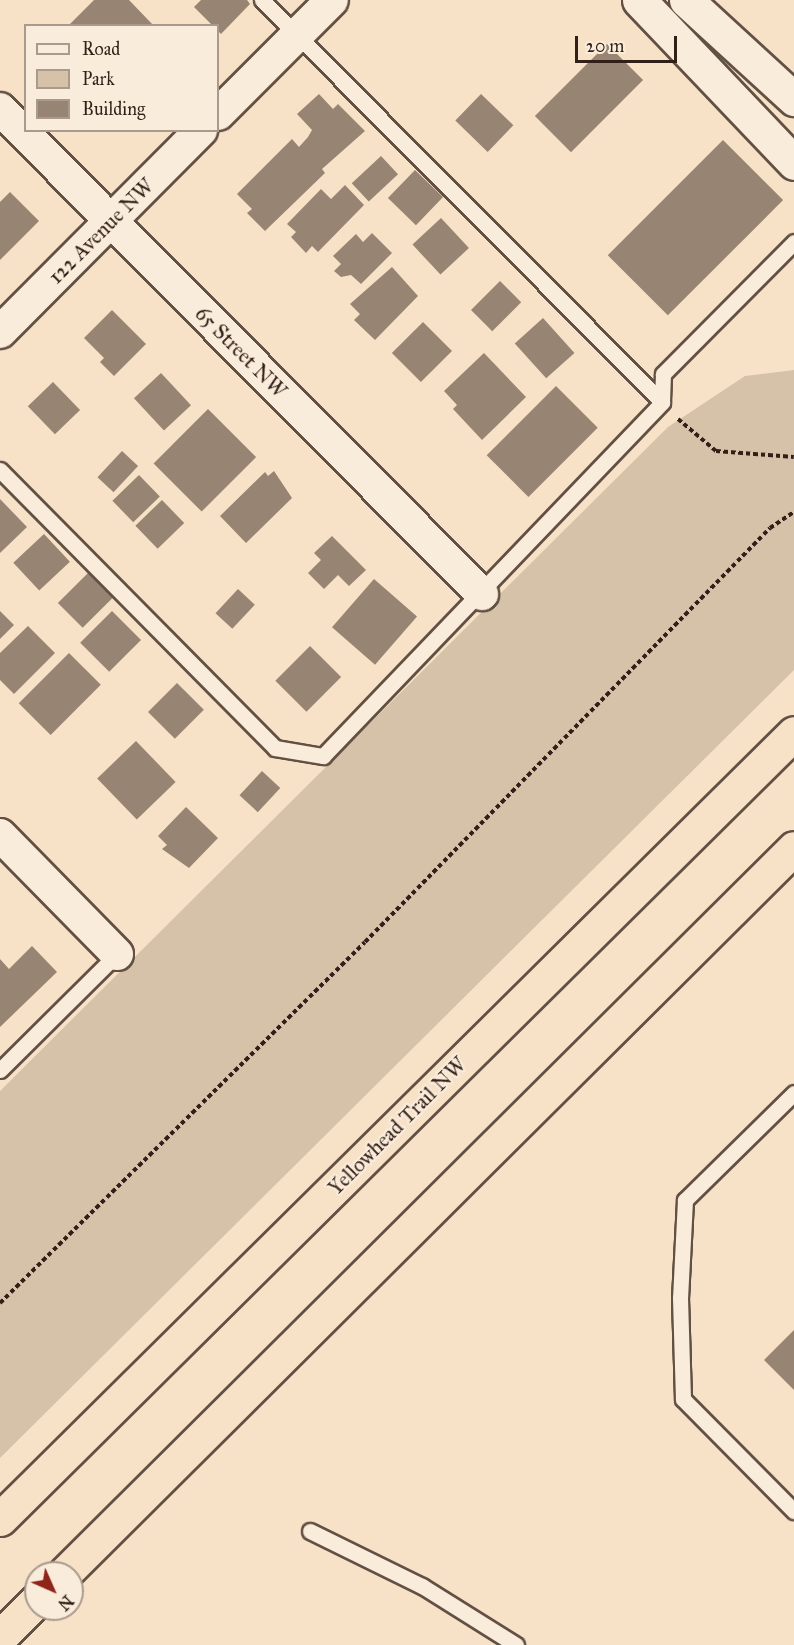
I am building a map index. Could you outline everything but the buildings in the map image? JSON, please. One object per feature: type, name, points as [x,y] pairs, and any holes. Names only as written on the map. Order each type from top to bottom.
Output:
[{"type":"highway","name":"Yellowhead Trail NW","points":[[0,1519],[794,733]]},
{"type":"highway","points":[[77,1561],[794,848]]},
{"type":"highway","points":[[0,1637],[24,1614]]},
{"type":"main road","points":[[639,0],[794,162]]},
{"type":"main road","points":[[686,0],[794,99]]},
{"type":"street","points":[[219,113],[332,0]]},
{"type":"street","name":"65 Street NW","points":[[0,109],[482,594]]},
{"type":"street","name":"122 Avenue NW","points":[[0,332],[199,132]]},
{"type":"street","points":[[0,835],[117,954]]},
{"type":"lane","points":[[261,0],[662,402]]},
{"type":"lane","points":[[0,470],[275,748],[323,756],[482,594],[662,402],[663,374],[794,242]]},
{"type":"lane","points":[[0,1070],[117,954]]},
{"type":"lane","points":[[794,1093],[685,1200],[680,1298],[683,1399],[794,1511]]},
{"type":"lane","points":[[310,1531],[422,1586],[516,1645]]},
{"type":"path","points":[[662,402],[716,451],[794,457]]},
{"type":"path","points":[[0,1303],[366,942],[770,528],[794,512]]},
{"type":"green space","points":[[794,370],[794,670],[0,1458],[0,1091],[668,427],[745,376]]}]
